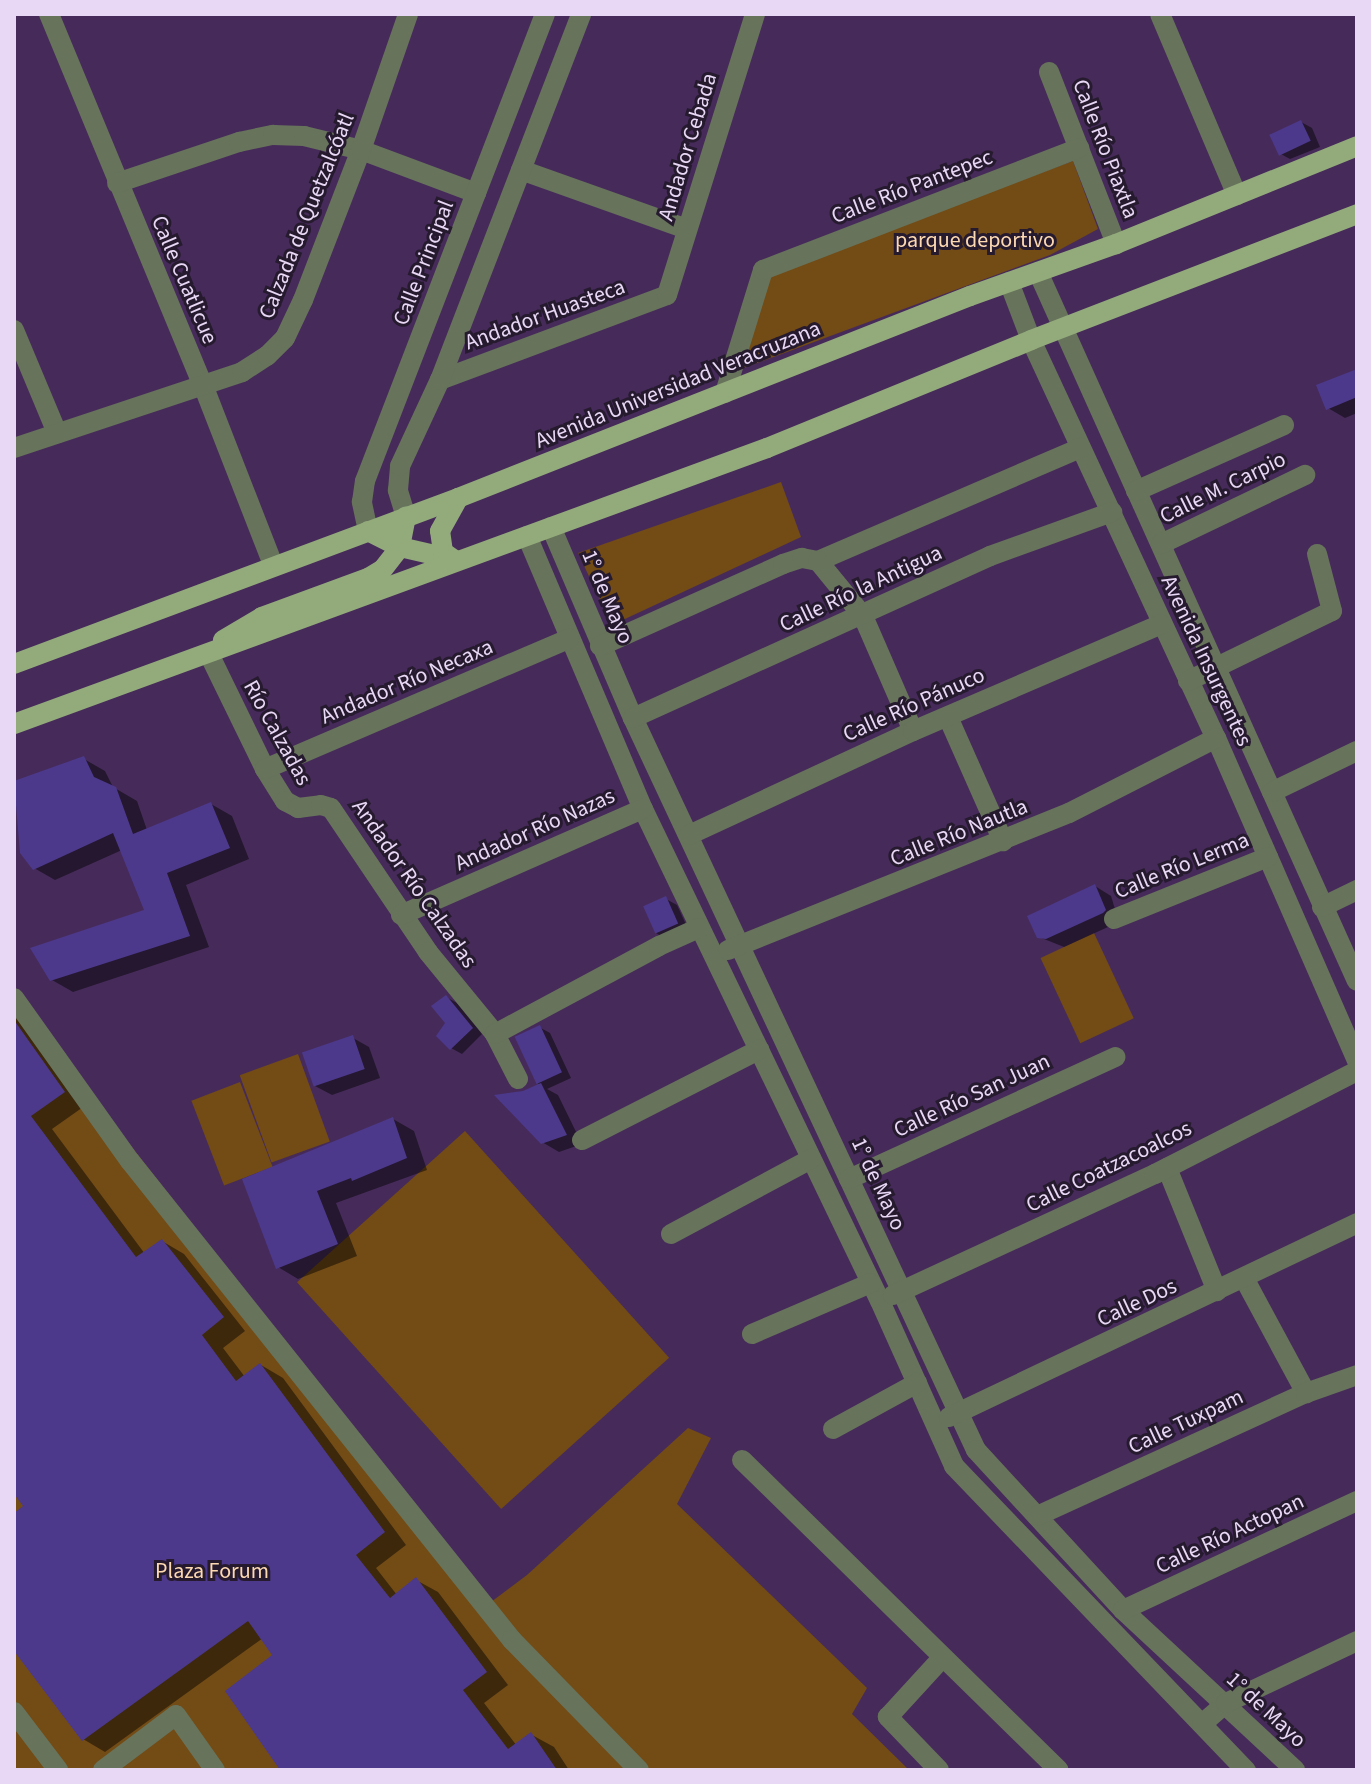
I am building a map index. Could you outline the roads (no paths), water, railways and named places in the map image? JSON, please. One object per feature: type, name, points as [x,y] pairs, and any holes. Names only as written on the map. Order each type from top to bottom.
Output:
[{"type":"main road","name":"Avenida Universidad Veracruzana","points":[[14,664],[458,498],[1009,282],[1116,244],[1357,146]]},
{"type":"main road","points":[[14,724],[209,654],[452,560],[527,536],[767,448],[1031,340],[1357,214]]},
{"type":"main road","points":[[452,560],[440,542],[440,531],[458,498]]},
{"type":"main road","points":[[209,654],[240,628],[262,617],[368,578],[383,569],[400,547],[406,517]]},
{"type":"main road","points":[[368,531],[400,547],[452,560]]},
{"type":"street","name":"Calle Cuatlicue","points":[[49,14],[203,385],[273,565]]},
{"type":"street","name":"Calzada de Quetzalcóatl","points":[[14,448],[242,372],[267,356],[285,338],[303,300],[361,150],[408,14]]},
{"type":"street","name":"Calle Principal","points":[[368,531],[362,502],[365,481],[545,14]]},
{"type":"street","points":[[406,517],[398,490],[400,466],[440,380],[581,14]]},
{"type":"street","name":"Andador Cebada","points":[[667,295],[755,14]]},
{"type":"street","points":[[1160,14],[1237,195]]},
{"type":"street","name":"Calle Río Piaxtla","points":[[1049,72],[1116,244]]},
{"type":"street","points":[[117,183],[239,142],[273,135],[304,136],[361,150],[476,193]]},
{"type":"street","name":"Calle Río Pantepec","points":[[725,393],[763,270],[1079,148]]},
{"type":"street","points":[[521,170],[687,229]]},
{"type":"street","name":"Avenida Insurgentes","points":[[1038,272],[1357,981]]},
{"type":"street","name":"Avenida Insurgentes","points":[[1009,282],[1031,340],[1161,624],[1216,738],[1268,857],[1351,1027],[1357,1061]]},
{"type":"street","name":"Andador Huasteca","points":[[440,380],[667,295]]},
{"type":"street","points":[[14,330],[57,433]]},
{"type":"street","points":[[1136,491],[1284,425]]},
{"type":"street","points":[[600,646],[783,564],[802,558],[818,561],[1081,448]]},
{"type":"street","name":"Calle M. Carpio","points":[[1161,544],[1305,475]]},
{"type":"street","name":"Calle Río la Antigua","points":[[633,718],[990,556],[1112,512]]},
{"type":"street","name":"1° de Mayo","points":[[551,527],[633,718],[976,1450],[1123,1610],[1295,1770]]},
{"type":"street","points":[[527,536],[643,809],[875,1292],[954,1466],[1246,1770]]},
{"type":"street","points":[[1188,681],[1332,611],[1317,554]]},
{"type":"street","points":[[818,561],[863,616],[913,731]]},
{"type":"street","name":"Calle Río Pánuco","points":[[689,835],[913,731],[1161,624]]},
{"type":"street","name":"Andador Río Necaxa","points":[[265,769],[569,639]]},
{"type":"street","name":"Río Calzadas","points":[[209,654],[265,769],[291,805],[298,808],[321,805]]},
{"type":"street","points":[[948,717],[1003,841]]},
{"type":"street","name":"Calle Río Nautla","points":[[713,957],[1069,813],[1216,738]]},
{"type":"street","points":[[1272,792],[1357,751]]},
{"type":"street","name":"Andador Río Calzadas","points":[[321,805],[331,808],[401,915],[496,1038],[518,1079]]},
{"type":"street","name":"Andador Río Nazas","points":[[401,915],[643,809]]},
{"type":"street","name":"Calle Río Lerma","points":[[1114,919],[1268,857]]},
{"type":"street","points":[[1322,907],[1357,890]]},
{"type":"street","points":[[496,1038],[659,946],[699,928]]},
{"type":"street","points":[[14,998],[130,1161],[512,1640],[639,1770]]},
{"type":"street","points":[[582,1140],[759,1050]]},
{"type":"street","name":"Calle Río San Juan","points":[[849,1179],[1115,1057]]},
{"type":"street","name":"Calle Coatzacoalcos","points":[[752,1334],[875,1292],[902,1291],[1167,1168],[1357,1071]]},
{"type":"street","points":[[671,1234],[811,1159]]},
{"type":"street","points":[[1167,1168],[1217,1291]]},
{"type":"street","name":"Calle Dos","points":[[936,1423],[1357,1223]]},
{"type":"street","points":[[1244,1278],[1306,1393]]},
{"type":"street","name":"Calle Tuxpam","points":[[1037,1516],[1306,1393],[1357,1375]]},
{"type":"street","points":[[833,1429],[917,1383]]},
{"type":"street","points":[[742,1460],[1059,1770]]},
{"type":"street","name":"Calle Río Actopan","points":[[1123,1610],[1357,1501]]},
{"type":"street","points":[[1202,1724],[1226,1703],[1357,1641]]},
{"type":"street","points":[[939,1770],[888,1717],[943,1657]]},
{"type":"street","points":[[14,1712],[58,1770]]},
{"type":"street","points":[[103,1770],[176,1715],[215,1770]]},
{"type":"park label","name":"parque deportivo","points":[[975,241]]},
{"type":"park label","name":"Plaza Forum","points":[[212,1572]]}]
